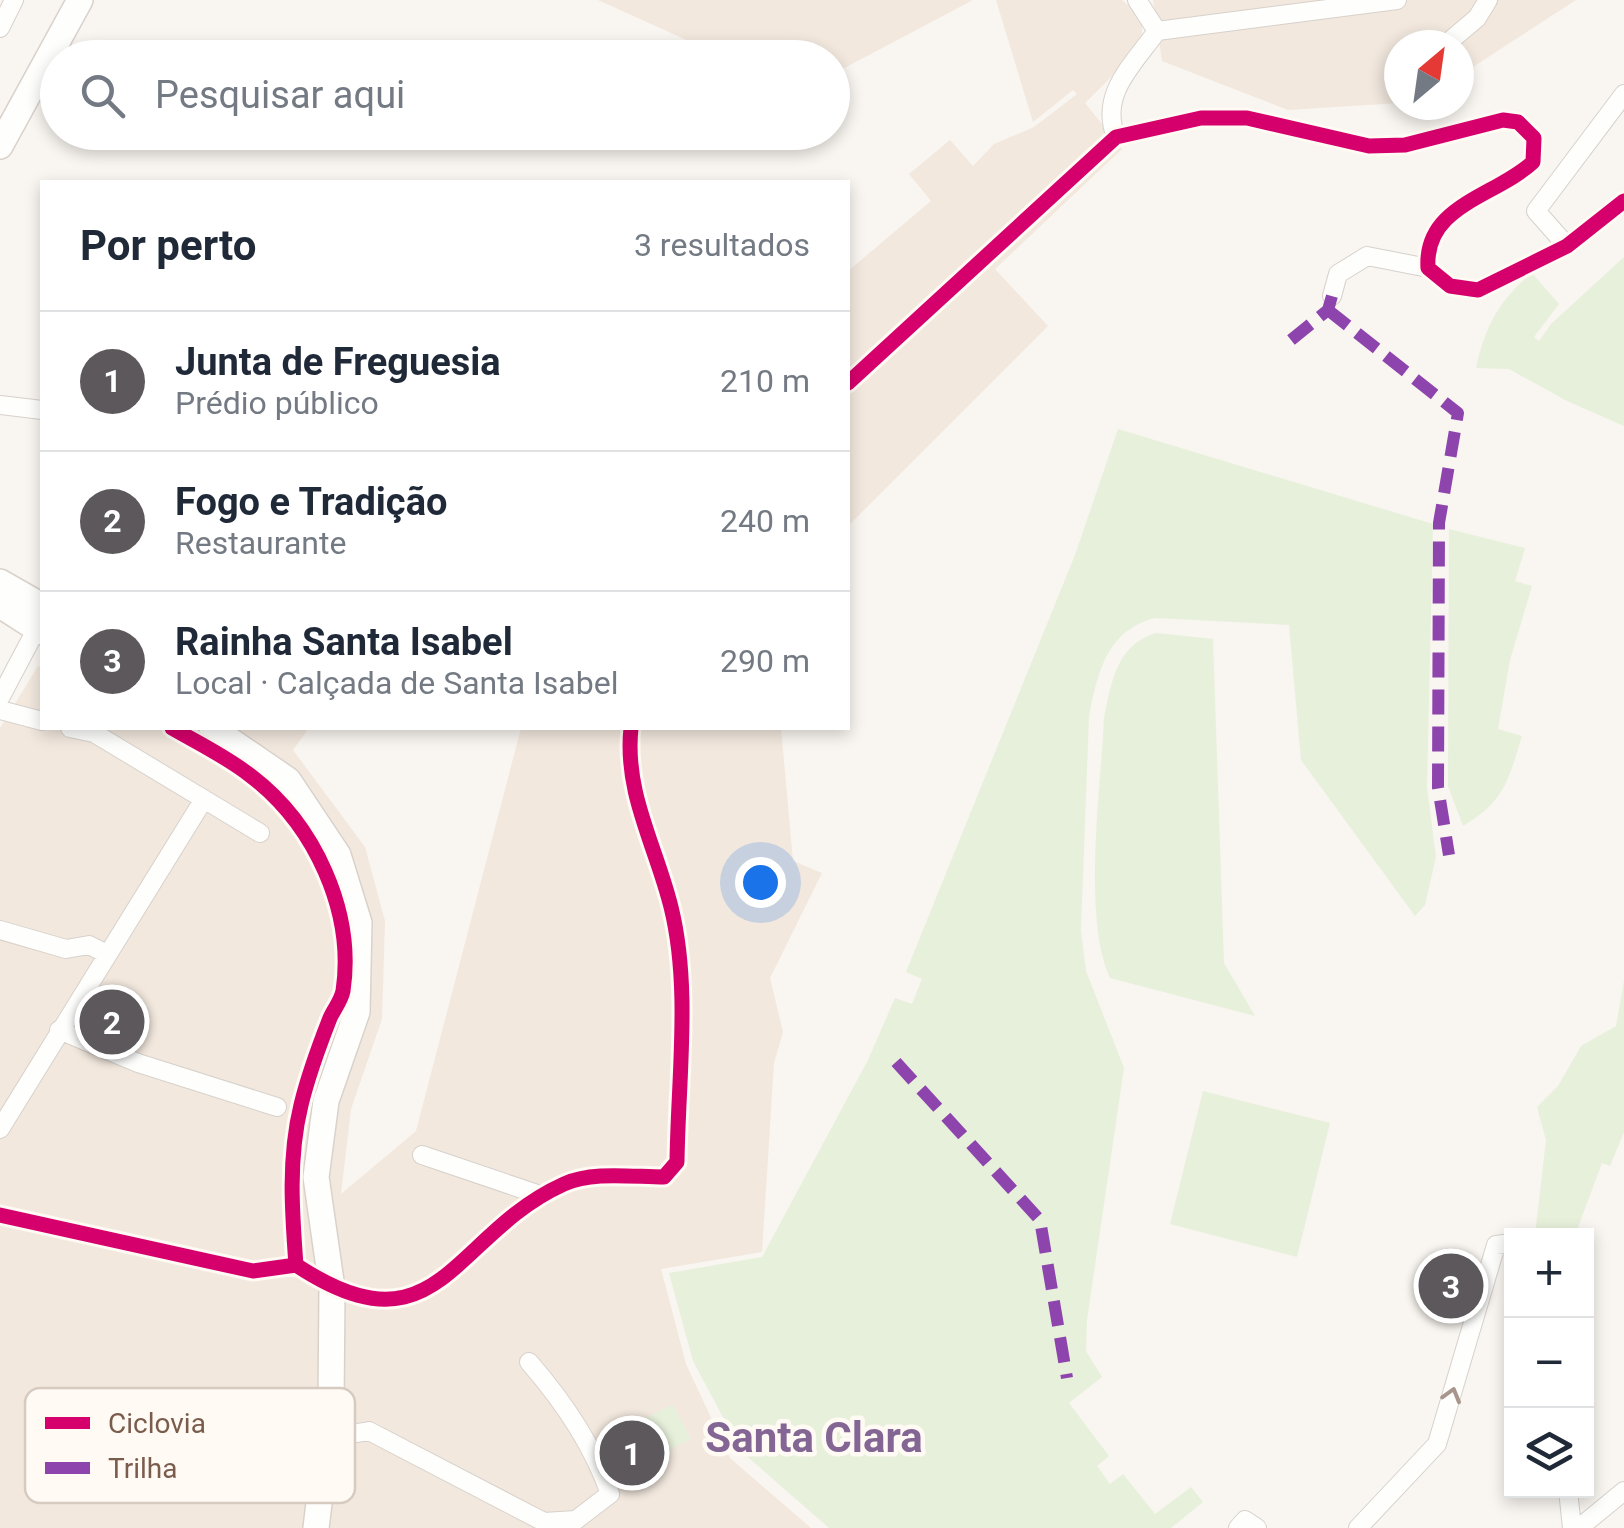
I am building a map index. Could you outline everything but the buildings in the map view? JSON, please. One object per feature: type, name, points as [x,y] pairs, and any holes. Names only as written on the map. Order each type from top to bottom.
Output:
[{"type":"street","points":[[0,28],[14,0]]},
{"type":"street","points":[[58,40],[80,0]]},
{"type":"street","points":[[1137,0],[1157,31]]},
{"type":"street","points":[[1116,137],[1108,117],[1112,94],[1157,31],[1397,0]]},
{"type":"street","points":[[1463,30],[1477,18],[1488,0]]},
{"type":"street","points":[[0,146],[40,73]]},
{"type":"street","points":[[1567,246],[1536,211],[1624,94]]},
{"type":"street","points":[[850,382],[1116,137],[1202,118],[1246,118],[1369,146],[1404,145],[1503,120],[1528,128],[1536,148],[1533,162],[1520,175],[1446,216],[1430,240],[1428,268]]},
{"type":"street","points":[[1332,296],[1338,274],[1367,256],[1428,268],[1450,286],[1478,290],[1567,246],[1624,201]]},
{"type":"street","points":[[0,405],[40,410]]},
{"type":"street","points":[[0,582],[40,617]]},
{"type":"street","points":[[0,605],[40,617]]},
{"type":"street","points":[[0,698],[40,617]]},
{"type":"street","points":[[0,710],[40,720]]},
{"type":"street","points":[[80,730],[94,733],[260,832]]},
{"type":"street","points":[[215,730],[288,780],[338,854],[359,923],[357,1012],[326,1102],[316,1178],[332,1288],[329,1388]]},
{"type":"street","points":[[0,1215],[253,1270],[296,1265],[332,1288],[383,1303],[416,1295],[543,1196],[567,1182],[664,1177],[677,1162],[679,967],[671,907],[640,822],[631,730]]},
{"type":"street","points":[[0,1129],[204,799]]},
{"type":"street","points":[[0,930],[66,949],[90,945],[107,954]]},
{"type":"street","points":[[60,1030],[138,1063],[277,1107]]},
{"type":"street","points":[[422,1155],[543,1196]]},
{"type":"street","points":[[1358,1528],[1437,1444],[1496,1245],[1504,1244]]},
{"type":"street","points":[[355,1434],[370,1431],[544,1522],[576,1520],[610,1494],[600,1465],[557,1394],[529,1362]]},
{"type":"street","points":[[1570,1498],[1576,1528],[1624,1492]]},
{"type":"street","points":[[316,1528],[319,1503]]},
{"type":"street","points":[[1238,1528],[1245,1520],[1256,1528]]},
{"type":"shaded area","points":[[598,0],[973,0],[850,65],[850,40],[686,40]]},
{"type":"shaded area","points":[[996,0],[1122,0],[1142,17],[1142,34],[1133,55],[1085,103],[1122,149],[995,269],[1048,326],[850,524],[850,269],[931,201],[909,174],[950,140],[973,166],[994,144],[1034,127],[1077,94],[1073,90],[1033,122]]},
{"type":"shaded area","points":[[1153,0],[1576,0],[1474,66],[1474,30],[1384,30],[1384,104],[1288,110],[1162,61]]},
{"type":"shaded area","points":[[38,666],[40,730],[308,730],[293,750],[365,847],[385,921],[382,1019],[351,1109],[341,1194],[416,1131],[520,730],[781,730],[793,861],[822,873],[770,978],[783,1032],[774,1063],[762,1252],[661,1269],[686,1364],[730,1458],[811,1528],[0,1528],[0,728]]},
{"type":"green space","points":[[1624,257],[1624,426],[1509,369],[1476,368],[1495,315],[1532,273],[1559,304],[1534,337],[1539,341],[1551,324]]},
{"type":"green space","points":[[1118,429],[1433,524],[1427,787],[1436,857],[1425,905],[1415,916],[1301,760],[1289,625],[1155,618],[1126,632],[1115,643],[1101,669],[1089,716],[1081,930],[1086,971],[1124,1068],[1087,1320],[1086,1351],[1102,1377],[1069,1403],[1109,1456],[1097,1466],[1110,1484],[1123,1474],[1155,1514],[1191,1487],[1203,1502],[1171,1528],[829,1528],[741,1451],[693,1361],[669,1273],[762,1257],[868,1060],[895,998],[912,1004],[922,979],[906,972],[1075,555]]},
{"type":"green space","points":[[1449,529],[1525,548],[1515,581],[1532,586],[1510,660],[1498,729],[1522,736],[1503,788],[1488,808],[1463,826],[1448,786]]},
{"type":"green space","points":[[1156,633],[1213,639],[1224,963],[1255,1016],[1110,978],[1102,952],[1095,851],[1104,718],[1113,679],[1124,656],[1143,638]]},
{"type":"green space","points":[[1624,981],[1624,1132],[1610,1166],[1602,1163],[1578,1228],[1536,1228],[1546,1140],[1537,1107],[1558,1086],[1581,1046],[1616,1026]]},
{"type":"green space","points":[[1203,1091],[1330,1123],[1297,1257],[1170,1224]]},
{"type":"green space","points":[[673,1404],[691,1439],[664,1453],[646,1418]]},
{"type":"marked path","points":[[1291,340],[1328,310],[1332,296]]},
{"type":"marked path","points":[[1328,310],[1458,413],[1439,523],[1438,787],[1449,855]]},
{"type":"marked path","points":[[896,1062],[1040,1220],[1067,1378]]},
{"type":"cycle path","points":[[850,381],[1116,137],[1201,118],[1247,118],[1369,146],[1405,145],[1503,120],[1518,122],[1534,138],[1533,162],[1449,216],[1430,247],[1428,268],[1450,286],[1478,290],[1567,246],[1624,201]]},
{"type":"cycle path","points":[[175,730],[251,776],[294,819],[325,871],[343,930],[343,991],[314,1061],[294,1145],[296,1265]]},
{"type":"cycle path","points":[[0,1215],[253,1271],[296,1265],[344,1291],[382,1299],[414,1294],[441,1279],[526,1206],[564,1184],[600,1176],[664,1177],[677,1162],[681,969],[671,907],[632,775],[631,730]]},
{"type":"place","name":"Fogo e Tradição","points":[[112,1022]]},
{"type":"place","name":"Rainha Santa Isabel","points":[[1451,1286]]},
{"type":"place","name":"Junta de Freguesia","points":[[632,1453]]},
{"type":"district","name":"Santa Clara","points":[[814,1437]]}]
